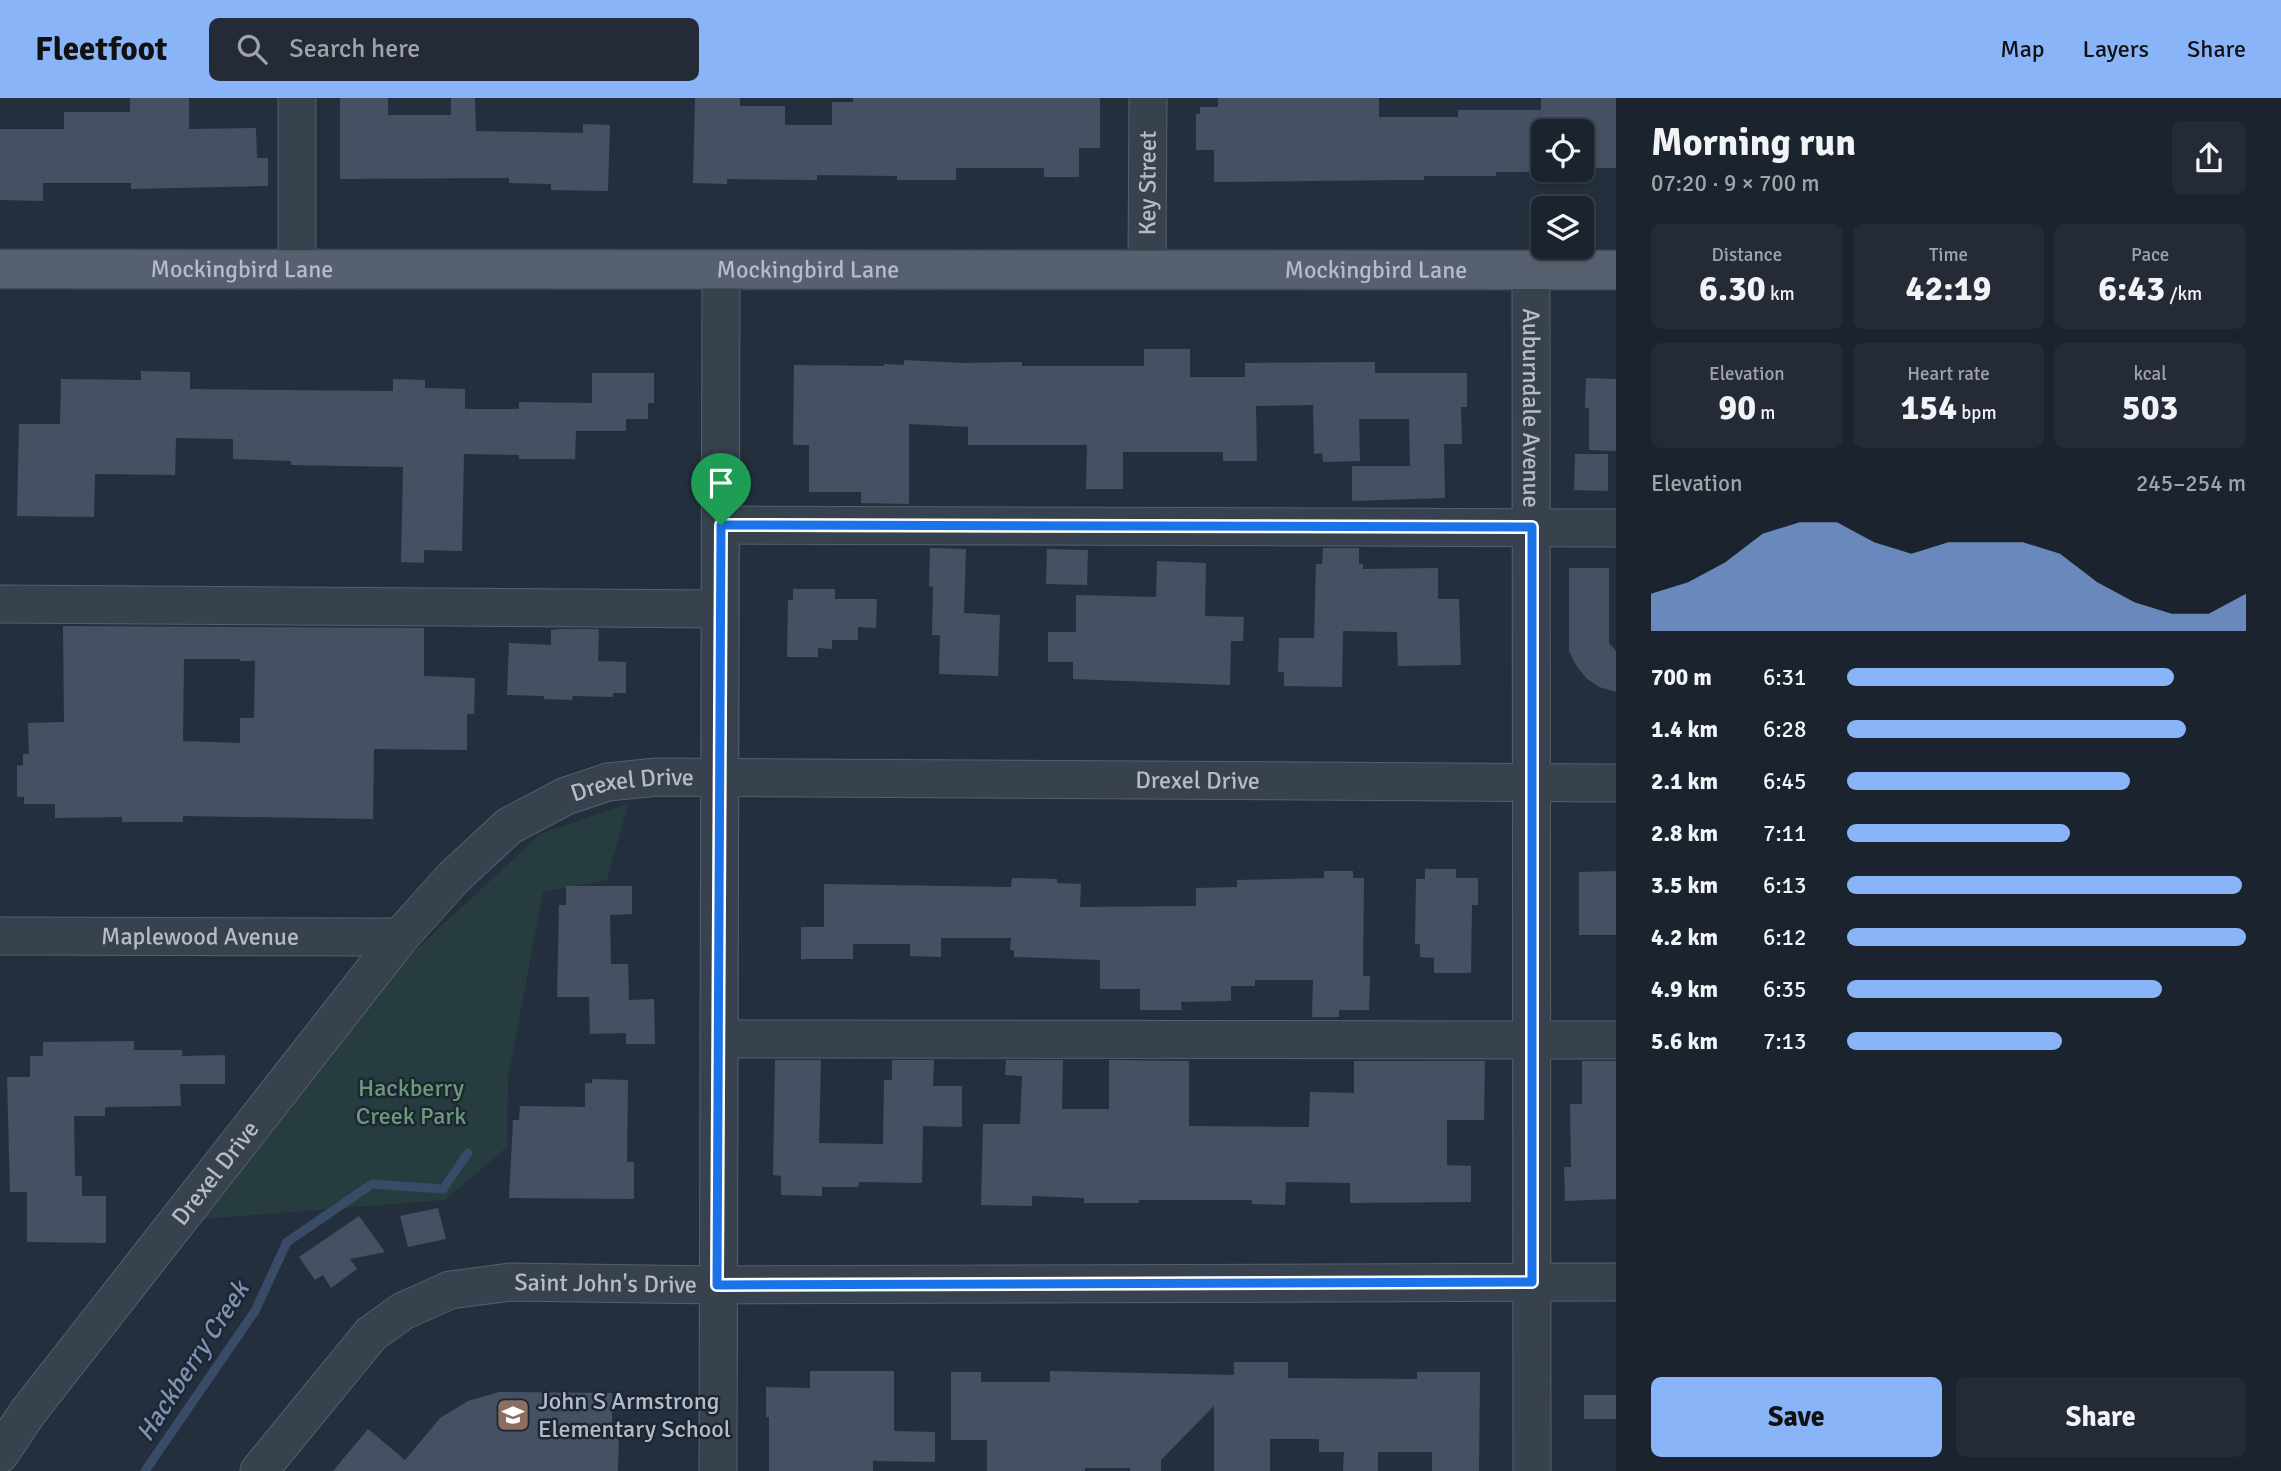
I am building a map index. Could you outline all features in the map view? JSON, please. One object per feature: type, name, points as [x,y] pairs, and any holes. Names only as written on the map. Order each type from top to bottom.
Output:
[{"type":"main road","name":"Mockingbird Lane","points":[[0,269],[1616,270]]},
{"type":"street","points":[[297,98],[297,270]]},
{"type":"street","name":"Key Street","points":[[1147,269],[1148,98]]},
{"type":"street","name":"Auburndale Avenue","points":[[1531,270],[1532,1471]]},
{"type":"street","points":[[718,1471],[722,271]]},
{"type":"street","points":[[721,525],[1616,528]]},
{"type":"street","points":[[0,604],[720,609]]},
{"type":"street","name":"Drexel Drive","points":[[0,1454],[28,1412],[400,937],[454,877],[509,826],[566,796],[608,782],[657,777],[1616,783]]},
{"type":"street","name":"Maplewood Avenue","points":[[0,936],[400,937]]},
{"type":"street","points":[[719,1039],[1616,1040]]},
{"type":"street","name":"Saint John's Drive","points":[[259,1471],[371,1334],[403,1311],[450,1290],[510,1282],[717,1285],[1616,1282]]},
{"type":"green space","name":"Hackberry Creek Park","points":[[628,804],[607,880],[543,892],[508,1079],[507,1147],[445,1200],[189,1220],[403,962],[540,834]]},
{"type":"building","points":[[130,98],[189,98],[189,129],[256,128],[257,158],[268,158],[268,186],[131,189],[131,183],[43,183],[43,201],[0,200],[0,129],[64,129],[64,112],[130,112]]},
{"type":"building","points":[[340,98],[388,98],[388,115],[451,115],[451,98],[475,98],[476,131],[583,133],[583,124],[610,125],[608,191],[551,190],[551,184],[509,183],[509,178],[340,179]]},
{"type":"building","points":[[695,98],[740,98],[740,106],[785,106],[785,125],[832,125],[832,102],[853,102],[853,98],[1100,98],[1100,148],[1079,148],[1079,177],[1044,177],[1044,168],[956,168],[956,180],[897,180],[897,176],[817,175],[817,180],[727,179],[727,184],[693,183]]},
{"type":"building","points":[[1218,98],[1379,98],[1379,117],[1458,117],[1458,110],[1541,110],[1541,98],[1616,98],[1616,168],[1594,168],[1594,119],[1531,119],[1531,172],[1496,172],[1496,176],[1424,176],[1424,180],[1214,182],[1214,150],[1196,150],[1196,114],[1200,114],[1200,107],[1218,107]]},
{"type":"building","points":[[1144,349],[1190,349],[1190,377],[1245,377],[1245,363],[1375,362],[1375,373],[1467,373],[1467,407],[1461,407],[1462,444],[1444,444],[1445,498],[1352,501],[1352,466],[1410,466],[1409,419],[1359,419],[1360,461],[1323,462],[1322,453],[1314,454],[1313,405],[1256,406],[1257,461],[1223,461],[1223,452],[1123,452],[1123,489],[1086,489],[1087,445],[968,445],[968,427],[909,424],[909,504],[861,503],[861,492],[809,492],[809,445],[793,445],[794,365],[884,366],[904,365],[904,360],[1022,362],[1022,366],[1144,366]]},
{"type":"building","points":[[141,371],[190,372],[190,389],[393,391],[393,379],[425,380],[425,388],[465,389],[465,409],[519,409],[519,402],[592,403],[592,373],[654,373],[654,403],[648,403],[648,419],[626,419],[626,431],[576,431],[575,459],[519,459],[519,455],[464,454],[462,551],[424,550],[424,563],[401,562],[403,467],[291,465],[291,461],[233,459],[233,439],[176,438],[175,475],[95,474],[94,517],[17,516],[19,424],[60,424],[61,379],[141,380]]},
{"type":"building","points":[[1586,378],[1616,379],[1616,451],[1589,450],[1589,408],[1585,408]]},
{"type":"building","points":[[1575,454],[1608,454],[1608,491],[1574,490]]},
{"type":"building","points":[[930,548],[966,549],[964,613],[1000,615],[998,676],[939,674],[940,635],[932,635],[933,587],[929,586]]},
{"type":"building","points":[[1323,548],[1359,548],[1359,564],[1363,564],[1363,569],[1438,568],[1438,599],[1459,599],[1461,665],[1398,666],[1397,632],[1343,631],[1342,687],[1284,686],[1284,672],[1278,672],[1279,638],[1314,638],[1316,564],[1322,564]]},
{"type":"building","points":[[1047,549],[1088,550],[1087,585],[1046,584]]},
{"type":"building","points":[[1157,561],[1206,563],[1205,616],[1244,617],[1243,641],[1231,641],[1230,685],[1073,679],[1073,662],[1048,662],[1048,632],[1076,632],[1076,595],[1156,597]]},
{"type":"building","points":[[1569,568],[1609,568],[1609,643],[1616,651],[1616,692],[1599,687],[1586,678],[1569,651]]},
{"type":"building","points":[[793,589],[835,589],[835,599],[877,599],[876,628],[858,627],[858,640],[832,640],[832,649],[818,648],[818,657],[787,657],[788,600],[793,600]]},
{"type":"building","points":[[63,626],[424,628],[424,676],[475,678],[474,714],[467,714],[467,750],[374,749],[373,819],[183,816],[183,822],[122,822],[122,817],[55,818],[55,804],[24,804],[24,797],[17,797],[17,766],[23,765],[23,754],[29,754],[28,723],[64,722]],"holes":[[[184,659],[255,661],[254,718],[240,718],[240,743],[183,741]]]},
{"type":"building","points":[[599,629],[598,661],[626,662],[626,693],[613,693],[613,697],[573,696],[572,700],[507,695],[509,643],[551,645],[551,630]]},
{"type":"building","points":[[1425,869],[1456,869],[1456,878],[1478,878],[1478,905],[1472,905],[1471,973],[1434,973],[1434,958],[1420,957],[1420,944],[1415,944],[1416,879],[1425,879]]},
{"type":"building","points":[[1324,871],[1353,871],[1353,878],[1364,878],[1363,976],[1370,976],[1369,1010],[1339,1010],[1339,1017],[1312,1017],[1313,980],[1255,980],[1255,986],[1231,986],[1231,1001],[1181,1002],[1182,1010],[1140,1010],[1140,989],[1100,989],[1100,960],[1014,957],[1014,950],[1010,950],[1011,938],[941,938],[941,957],[910,956],[910,944],[853,944],[853,959],[801,959],[801,927],[824,927],[824,884],[1011,887],[1012,878],[1057,879],[1057,883],[1081,884],[1080,907],[1196,906],[1196,888],[1237,887],[1237,880],[1324,878]]},
{"type":"building","points":[[1616,871],[1616,935],[1579,935],[1579,872]]},
{"type":"building","points":[[566,886],[632,886],[632,914],[610,915],[611,964],[628,964],[629,1000],[654,999],[655,1044],[626,1044],[626,1033],[590,1034],[589,997],[557,997],[559,905],[566,905]]},
{"type":"building","points":[[134,1041],[134,1050],[182,1050],[182,1056],[225,1055],[225,1084],[180,1084],[181,1106],[105,1107],[105,1116],[74,1116],[75,1176],[82,1176],[82,1196],[106,1196],[106,1243],[27,1242],[27,1192],[10,1192],[7,1077],[30,1077],[30,1056],[43,1056],[43,1042]]},
{"type":"building","points":[[775,1060],[821,1060],[819,1143],[883,1144],[884,1080],[892,1080],[892,1060],[934,1060],[933,1086],[962,1086],[962,1127],[923,1126],[922,1183],[859,1182],[858,1187],[822,1187],[822,1196],[781,1195],[781,1176],[773,1175]]},
{"type":"building","points":[[1006,1060],[1063,1060],[1062,1109],[1109,1109],[1109,1060],[1189,1061],[1189,1126],[1309,1127],[1310,1092],[1354,1093],[1354,1061],[1485,1061],[1484,1120],[1447,1120],[1447,1165],[1471,1166],[1471,1202],[1350,1203],[1350,1183],[1286,1182],[1285,1205],[1252,1204],[1252,1200],[1084,1203],[1084,1198],[1032,1196],[1032,1206],[981,1205],[983,1124],[1020,1124],[1022,1076],[1005,1075]]},
{"type":"building","points":[[1582,1061],[1616,1061],[1616,1199],[1565,1201],[1564,1167],[1571,1167],[1570,1104],[1582,1104]]},
{"type":"building","points":[[592,1079],[628,1080],[627,1162],[634,1162],[634,1199],[509,1198],[513,1120],[519,1120],[520,1106],[585,1107],[585,1083],[592,1083]]},
{"type":"building","points":[[438,1208],[446,1239],[408,1247],[400,1216]]},
{"type":"building","points":[[359,1216],[385,1252],[350,1259],[357,1269],[331,1288],[323,1275],[315,1280],[299,1257]]},
{"type":"building","points":[[1234,1362],[1288,1362],[1288,1378],[1417,1379],[1417,1372],[1480,1372],[1479,1471],[1432,1471],[1432,1452],[1378,1452],[1378,1471],[1343,1471],[1344,1452],[1319,1452],[1319,1439],[1270,1439],[1270,1471],[1214,1471],[1214,1406],[1161,1460],[1161,1471],[1085,1468],[1085,1471],[987,1471],[987,1440],[951,1440],[951,1372],[981,1372],[981,1382],[1050,1382],[1050,1371],[1234,1375]]},
{"type":"building","points":[[810,1371],[894,1371],[894,1431],[935,1432],[935,1462],[873,1461],[873,1471],[769,1471],[766,1387],[810,1388]]},
{"type":"building","points":[[499,1392],[612,1393],[612,1434],[619,1434],[618,1471],[333,1471],[368,1429],[405,1460],[440,1418],[468,1401]]},
{"type":"building","points":[[1584,1395],[1616,1395],[1616,1419],[1584,1419]]},
{"type":"waterway","name":"Hackberry Creek","points":[[145,1471],[255,1311],[287,1242],[372,1184],[443,1189],[468,1153]]},
{"type":"place","name":"John S Armstrong Elementary School","points":[[513,1415]]},
{"type":"route","points":[[721,525],[1532,527],[1532,1282],[717,1285],[721,525]]}]
